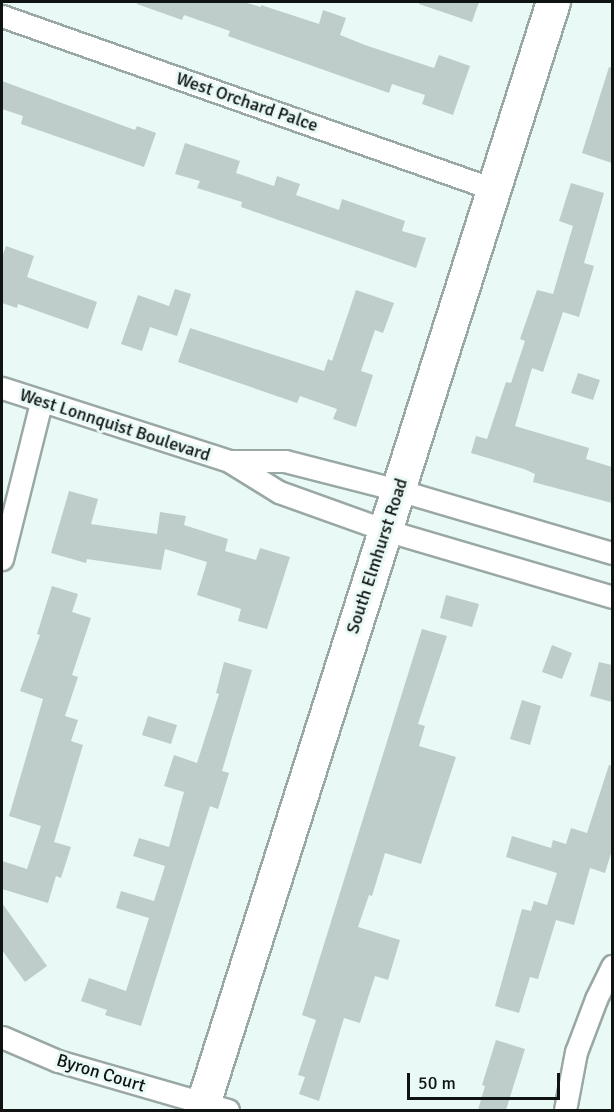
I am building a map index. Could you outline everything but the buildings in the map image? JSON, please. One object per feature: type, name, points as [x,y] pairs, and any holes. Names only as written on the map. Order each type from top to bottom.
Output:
[{"type":"main road","name":"South Elmhurst Road","points":[[211,1108],[385,530],[553,2]]},
{"type":"street","name":"West Orchard Palce","points":[[2,16],[493,189]]},
{"type":"street","name":"West Lonnquist Boulevard","points":[[2,388],[41,403],[229,461],[279,492],[385,530],[612,597]]},
{"type":"street","points":[[2,559],[41,403]]},
{"type":"street","name":"West Lonnquist Boulevard","points":[[229,461],[285,461],[398,490],[612,553]]},
{"type":"street","points":[[565,1110],[576,1052],[596,999],[612,966]]},
{"type":"street","name":"Byron Court","points":[[2,1037],[58,1061],[211,1108]]}]
